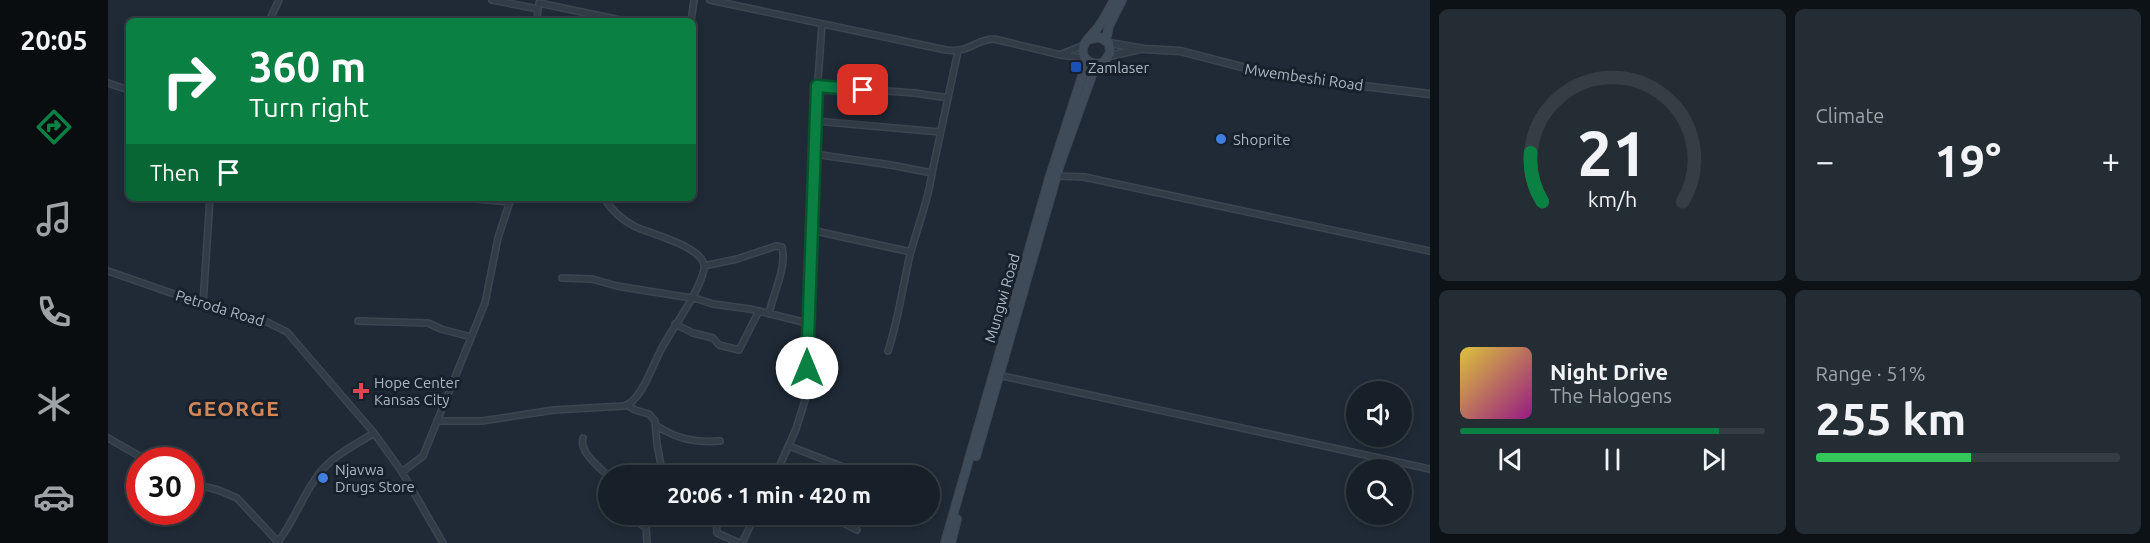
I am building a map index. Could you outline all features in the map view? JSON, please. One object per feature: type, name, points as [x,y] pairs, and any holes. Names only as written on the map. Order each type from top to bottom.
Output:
[{"type":"main road","points":[[1114,0],[1087,42],[1086,59],[1096,64],[1104,62],[1109,56],[1111,50],[1107,42],[1109,26],[1122,0]]},
{"type":"main road","points":[[1087,42],[1096,37],[1107,42]]},
{"type":"main road","name":"Mungwi Road","points":[[951,543],[1050,177],[1086,59]]},
{"type":"main road","name":"Mungwi Road","points":[[945,543],[1057,176],[1096,64]]},
{"type":"street","points":[[270,18],[279,0]]},
{"type":"street","points":[[492,0],[538,4],[610,18]]},
{"type":"street","points":[[691,18],[694,0]]},
{"type":"street","points":[[710,0],[958,51],[994,39],[1086,59]]},
{"type":"street","points":[[780,465],[807,394],[807,323],[815,121],[822,24]]},
{"type":"street","points":[[1061,55],[1087,42]]},
{"type":"street","points":[[1107,42],[1144,49]]},
{"type":"street","points":[[1109,56],[1144,49]]},
{"type":"street","name":"Mwembeshi Road","points":[[1144,49],[1179,51],[1273,75],[1430,94]]},
{"type":"street","points":[[888,351],[910,252],[927,201],[958,51]]},
{"type":"street","points":[[108,83],[126,89]]},
{"type":"street","points":[[817,86],[948,98]]},
{"type":"street","points":[[815,121],[940,132]]},
{"type":"street","points":[[814,154],[932,173]]},
{"type":"street","points":[[1057,176],[1084,177],[1430,251]]},
{"type":"street","points":[[203,304],[210,201]]},
{"type":"street","points":[[402,472],[423,456],[485,303],[498,238],[510,201]]},
{"type":"street","points":[[606,201],[626,221],[693,251],[702,258],[704,266],[691,298],[637,396],[627,405]]},
{"type":"street","points":[[811,230],[910,252]]},
{"type":"street","points":[[704,266],[745,257],[776,246],[782,247],[781,270],[769,314]]},
{"type":"street","name":"Petroda Road","points":[[108,271],[203,304],[274,324],[287,332],[374,433],[402,472],[443,543]]},
{"type":"street","points":[[562,278],[592,279],[617,286],[750,309],[807,323]]},
{"type":"street","points":[[675,324],[693,333],[713,338],[718,345],[739,350],[759,311]]},
{"type":"street","points":[[358,321],[428,323],[471,337]]},
{"type":"street","points":[[997,374],[1430,469]]},
{"type":"street","points":[[437,421],[482,421],[554,410],[627,405],[651,415],[657,426],[657,444],[661,465]]},
{"type":"street","points":[[657,426],[675,437],[700,442],[720,441]]},
{"type":"street","points":[[204,486],[237,498],[278,543],[296,515],[310,486],[325,466],[374,433]]},
{"type":"street","points":[[108,438],[126,448]]},
{"type":"street","points":[[583,438],[584,449],[598,465]]},
{"type":"street","points":[[789,446],[838,465]]},
{"type":"street","points":[[642,525],[646,528]]},
{"type":"street","points":[[647,525],[647,543]]},
{"type":"street","points":[[717,525],[717,533],[741,543],[750,525]]},
{"type":"street","points":[[847,525],[857,530]]},
{"type":"place","name":"Zamlaser","points":[[1076,67]]},
{"type":"place","name":"Shoprite","points":[[1221,139]]},
{"type":"place","name":"Hope Center Kansas City","points":[[361,391]]},
{"type":"place","name":"Njavwa Drugs Store","points":[[323,478]]},
{"type":"district","name":"GEORGE","points":[[234,408]]},
{"type":"route","points":[[807,368],[817,86],[863,90]]}]
